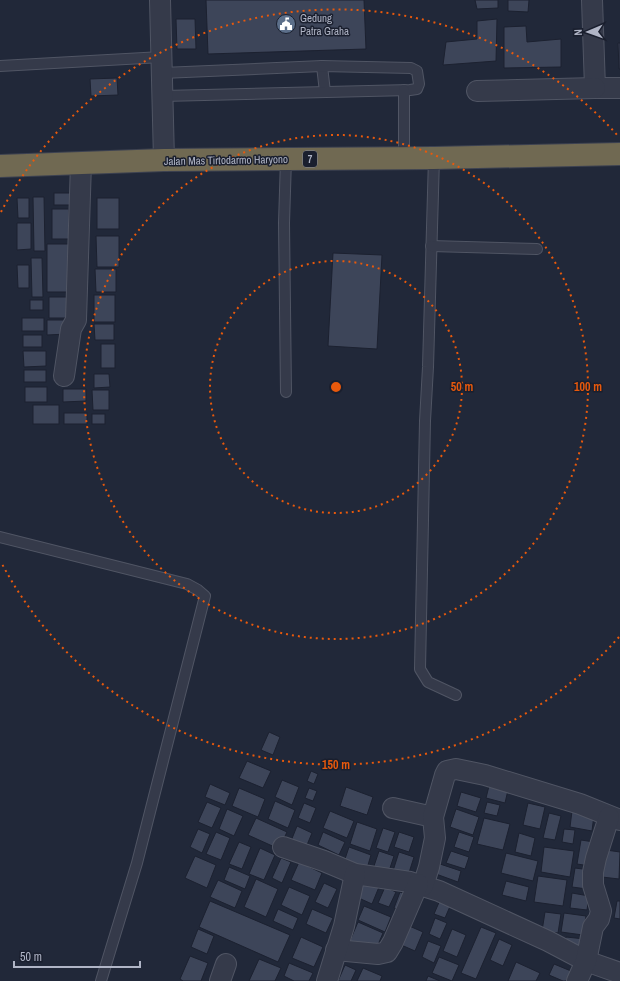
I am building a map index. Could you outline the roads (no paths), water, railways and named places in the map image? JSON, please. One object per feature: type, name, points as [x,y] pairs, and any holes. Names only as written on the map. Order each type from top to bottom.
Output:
[{"type":"highway","name":"Jalan Mas Tirtodarmo Haryono","points":[[0,166],[164,160],[404,157],[434,158],[620,154]]},
{"type":"street","points":[[160,0],[164,160]]},
{"type":"street","points":[[592,0],[595,88]]},
{"type":"street","points":[[476,91],[620,88]]},
{"type":"street","points":[[64,376],[70,328],[76,320],[82,163]]},
{"type":"street","points":[[336,950],[378,954],[387,952],[421,885],[436,838],[432,817],[445,775],[447,771],[456,769],[485,775],[580,804],[615,818],[596,858],[593,872],[593,885],[601,911],[599,919],[593,927],[586,961],[577,981]]},
{"type":"street","points":[[393,808],[432,817]]},
{"type":"street","points":[[283,847],[324,860],[355,874],[402,880],[439,891],[548,941],[586,961],[620,973]]},
{"type":"street","points":[[327,981],[344,926],[355,874]]},
{"type":"lane","points":[[0,66],[162,65],[410,68],[417,71],[419,84],[417,88],[404,90],[163,96]]},
{"type":"lane","points":[[322,66],[325,92]]},
{"type":"lane","points":[[404,90],[404,157]]},
{"type":"lane","points":[[434,158],[425,421],[420,669],[428,682],[456,695]]},
{"type":"lane","points":[[286,159],[284,223],[286,392]]},
{"type":"lane","points":[[432,246],[537,249]]},
{"type":"lane","points":[[0,537],[187,584],[205,596],[137,863],[101,981]]},
{"type":"place","name":"Gedung Patra Graha","points":[[286,24]]}]
